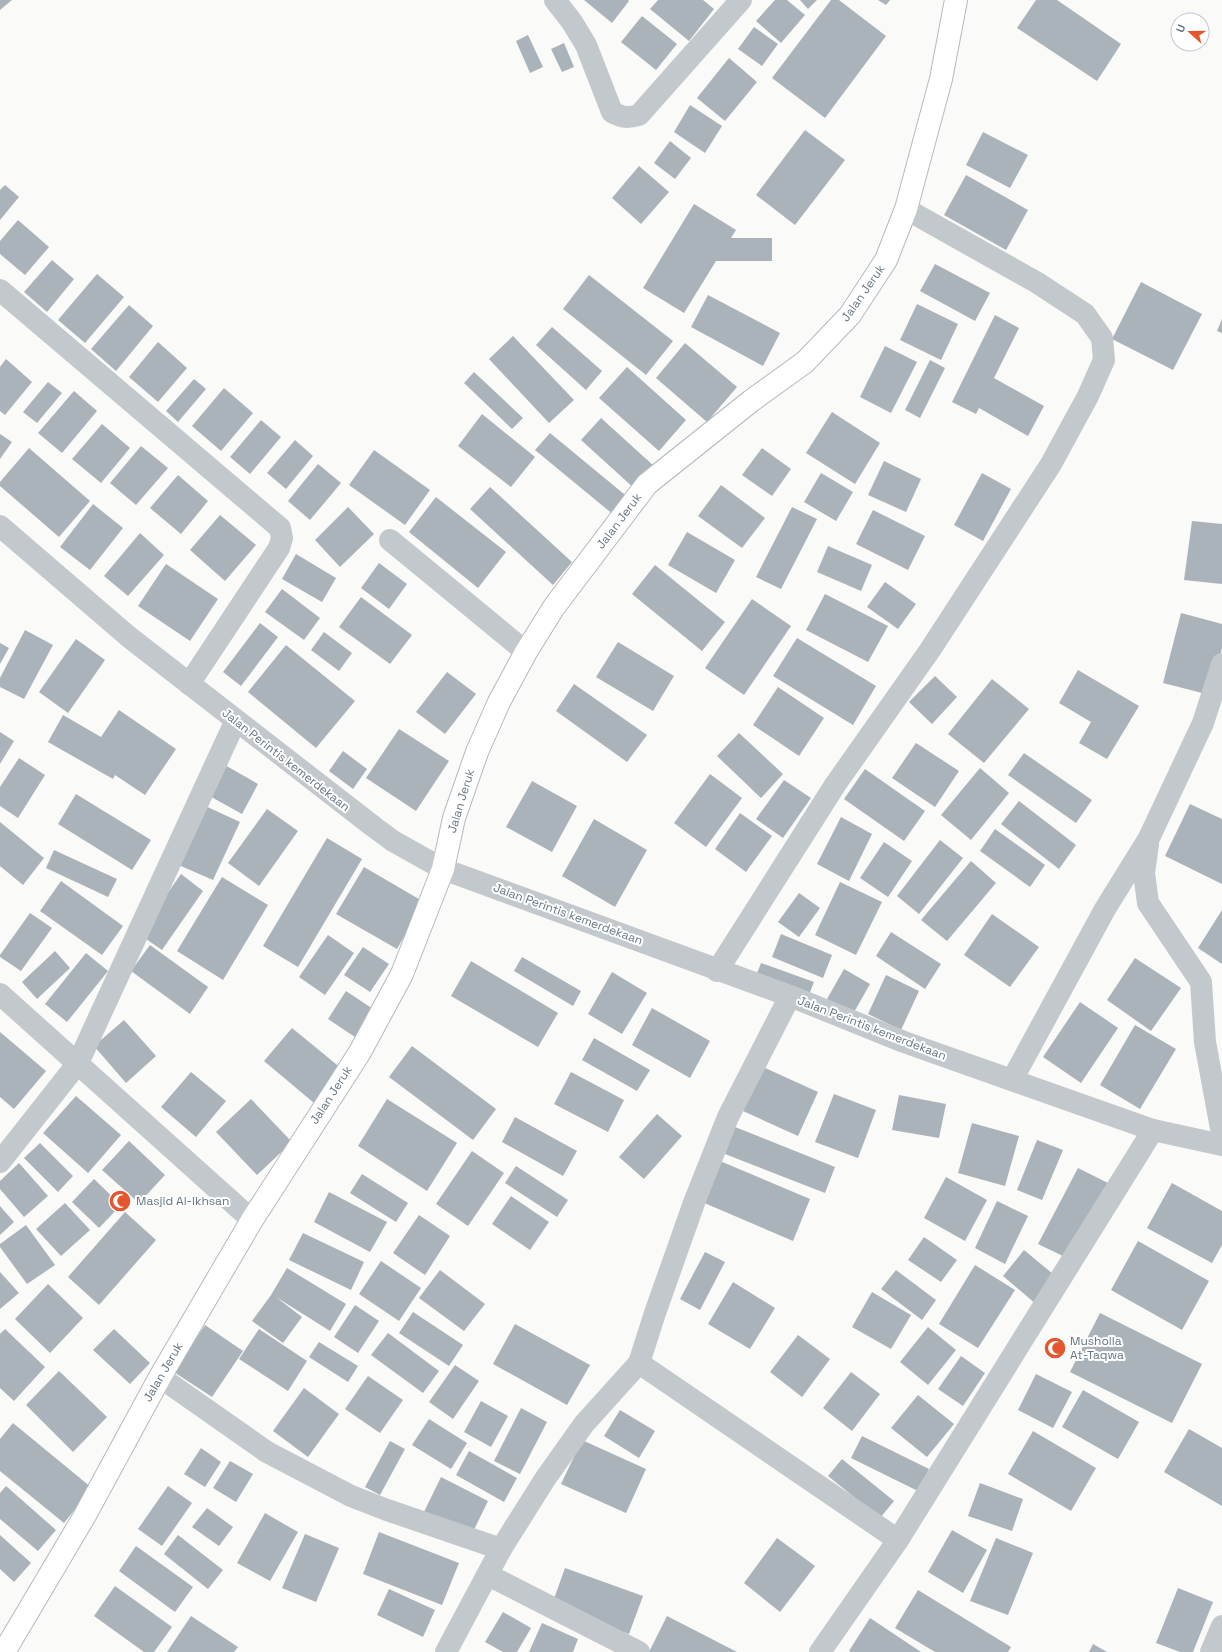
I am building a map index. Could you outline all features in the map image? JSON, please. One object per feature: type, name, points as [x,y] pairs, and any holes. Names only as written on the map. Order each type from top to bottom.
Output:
[{"type":"main road","name":"Jalan Jeruk","points":[[4,1652],[84,1517],[160,1377],[252,1220],[360,1052],[402,974],[443,869],[454,818],[477,752],[500,702],[526,652],[554,607],[647,484],[751,401],[805,362],[850,314],[886,260],[906,209],[941,79],[956,0]]},
{"type":"street","points":[[555,0],[572,22],[586,45],[612,112],[621,117],[628,118],[639,115],[741,0]]},
{"type":"street","points":[[717,971],[835,785],[930,650],[1051,464],[1088,396],[1104,360],[1102,338],[1085,314],[1036,282],[906,209]]},
{"type":"street","points":[[0,290],[280,528],[282,538],[278,548],[189,684]]},
{"type":"street","name":"Jalan Perintis kemerdekaan","points":[[1,529],[128,637],[235,722],[374,828],[393,841],[443,869],[626,935],[717,971],[790,996],[904,1042],[1153,1130],[1222,1145]]},
{"type":"street","points":[[390,540],[526,652]]},
{"type":"street","points":[[1012,1080],[1105,909],[1149,838],[1203,723],[1222,664]]},
{"type":"street","points":[[0,1162],[78,1063],[235,722]]},
{"type":"street","points":[[1149,838],[1144,873],[1148,903],[1201,982],[1205,1042],[1222,1134]]},
{"type":"street","points":[[0,994],[252,1220]]},
{"type":"street","points":[[446,1652],[501,1550],[545,1479],[584,1424],[639,1363],[695,1200],[728,1117],[790,996]]},
{"type":"street","points":[[820,1652],[898,1540],[1153,1130]]},
{"type":"street","points":[[639,1363],[898,1540]]},
{"type":"street","points":[[160,1377],[266,1452],[351,1496],[501,1550]]},
{"type":"street","points":[[488,1575],[639,1652]]},
{"type":"street","points":[[1211,1652],[1222,1626]]},
{"type":"building","points":[[0,0],[12,0],[0,10]]},
{"type":"building","points":[[584,0],[628,0],[629,1],[612,23]]},
{"type":"building","points":[[658,0],[703,0],[714,9],[689,41],[650,9]]},
{"type":"building","points":[[775,0],[787,0],[805,15],[781,43],[756,21]]},
{"type":"building","points":[[800,0],[817,0],[808,9]]},
{"type":"building","points":[[831,0],[839,0],[886,36],[825,118],[772,78]]},
{"type":"building","points":[[878,0],[890,0],[886,5]]},
{"type":"building","points":[[1036,0],[1057,0],[1121,44],[1097,81],[1017,28]]},
{"type":"building","points":[[642,16],[677,44],[656,70],[621,42]]},
{"type":"building","points":[[754,27],[778,44],[762,66],[738,49]]},
{"type":"building","points":[[528,35],[543,67],[530,73],[516,41]]},
{"type":"building","points":[[564,43],[574,67],[562,72],[551,49]]},
{"type":"building","points":[[729,58],[757,82],[725,121],[697,98]]},
{"type":"building","points":[[690,105],[722,126],[705,153],[674,132]]},
{"type":"building","points":[[805,130],[845,160],[795,225],[756,195]]},
{"type":"building","points":[[983,132],[1028,155],[1010,188],[966,165]]},
{"type":"building","points":[[670,141],[691,158],[675,179],[654,163]]},
{"type":"building","points":[[639,166],[669,192],[641,224],[612,198]]},
{"type":"building","points":[[966,175],[1028,210],[1006,250],[944,215]]},
{"type":"building","points":[[5,185],[19,197],[0,220],[0,190]]},
{"type":"building","points":[[694,204],[736,230],[731,238],[772,238],[772,261],[716,261],[684,313],[643,288]]},
{"type":"building","points":[[18,220],[49,247],[25,275],[0,254],[0,241]]},
{"type":"building","points":[[52,260],[74,279],[47,312],[24,292]]},
{"type":"building","points":[[935,264],[990,293],[975,321],[920,291]]},
{"type":"building","points":[[97,274],[124,297],[85,343],[58,320]]},
{"type":"building","points":[[589,275],[673,341],[646,375],[563,309]]},
{"type":"building","points":[[1141,282],[1202,314],[1173,370],[1112,339]]},
{"type":"building","points":[[708,295],[780,333],[763,366],[691,327]]},
{"type":"building","points":[[917,304],[958,324],[941,360],[900,340]]},
{"type":"building","points":[[129,305],[153,326],[116,371],[91,349]]},
{"type":"building","points":[[995,315],[1019,328],[994,378],[1044,406],[1028,436],[979,408],[976,414],[952,402]]},
{"type":"building","points":[[1222,319],[1222,333],[1217,331]]},
{"type":"building","points":[[552,327],[602,371],[586,390],[536,345]]},
{"type":"building","points":[[513,336],[574,400],[549,423],[489,359]]},
{"type":"building","points":[[158,342],[187,368],[158,402],[129,377]]},
{"type":"building","points":[[685,343],[737,387],[707,422],[656,378]]},
{"type":"building","points":[[885,346],[917,362],[891,413],[860,397]]},
{"type":"building","points":[[6,359],[32,382],[5,415],[0,411],[0,367]]},
{"type":"building","points":[[930,360],[945,368],[920,418],[905,410]]},
{"type":"building","points":[[627,367],[686,420],[659,451],[599,398]]},
{"type":"building","points":[[474,372],[523,418],[512,429],[464,383]]},
{"type":"building","points":[[194,379],[206,389],[178,422],[166,411]]},
{"type":"building","points":[[48,382],[62,393],[37,423],[23,412]]},
{"type":"building","points":[[224,388],[253,413],[221,451],[192,426]]},
{"type":"building","points":[[74,391],[97,411],[62,453],[38,433]]},
{"type":"building","points":[[832,412],[880,443],[855,484],[806,453]]},
{"type":"building","points":[[482,414],[535,457],[511,487],[458,446]]},
{"type":"building","points":[[601,418],[655,467],[635,489],[581,440]]},
{"type":"building","points":[[261,420],[281,437],[250,474],[230,457]]},
{"type":"building","points":[[102,424],[130,448],[101,483],[72,459]]},
{"type":"building","points":[[550,433],[630,499],[615,516],[535,450]]},
{"type":"building","points":[[0,434],[12,442],[0,459]]},
{"type":"building","points":[[295,440],[313,456],[286,489],[267,473]]},
{"type":"building","points":[[141,446],[168,468],[136,505],[110,483]]},
{"type":"building","points":[[29,448],[90,501],[59,537],[0,486],[0,482]]},
{"type":"building","points":[[762,448],[791,469],[772,496],[742,475]]},
{"type":"building","points":[[374,450],[430,490],[405,525],[349,485]]},
{"type":"building","points":[[884,461],[921,479],[906,512],[868,495]]},
{"type":"building","points":[[318,464],[341,483],[310,520],[288,501]]},
{"type":"building","points":[[821,473],[853,492],[836,521],[804,502]]},
{"type":"building","points":[[982,473],[1011,489],[983,541],[954,525]]},
{"type":"building","points":[[178,475],[208,501],[181,534],[150,508]]},
{"type":"building","points":[[721,485],[765,518],[742,548],[698,516]]},
{"type":"building","points":[[490,487],[572,562],[553,585],[470,509]]},
{"type":"building","points":[[436,497],[506,552],[478,588],[409,532]]},
{"type":"building","points":[[93,504],[123,528],[90,570],[60,547]]},
{"type":"building","points":[[348,507],[374,534],[340,567],[315,540]]},
{"type":"building","points":[[792,507],[817,519],[781,589],[756,577]]},
{"type":"building","points":[[873,510],[925,536],[908,570],[856,544]]},
{"type":"building","points":[[220,515],[256,545],[225,581],[190,550]]},
{"type":"building","points":[[1192,521],[1222,524],[1222,584],[1184,580]]},
{"type":"building","points":[[687,532],[735,560],[716,593],[668,565]]},
{"type":"building","points":[[140,533],[164,555],[128,596],[104,576]]},
{"type":"building","points":[[828,546],[872,565],[861,591],[817,572]]},
{"type":"building","points":[[296,554],[336,578],[322,602],[282,579]]},
{"type":"building","points":[[379,563],[407,584],[389,609],[361,588]]},
{"type":"building","points":[[166,564],[218,599],[190,641],[138,606]]},
{"type":"building","points":[[655,565],[725,622],[702,651],[632,594]]},
{"type":"building","points":[[885,582],[916,604],[898,629],[867,607]]},
{"type":"building","points":[[282,589],[320,618],[304,640],[265,612]]},
{"type":"building","points":[[825,594],[888,626],[868,662],[806,630]]},
{"type":"building","points":[[361,597],[412,635],[390,664],[339,627]]},
{"type":"building","points":[[752,599],[791,626],[744,695],[705,668]]},
{"type":"building","points":[[1181,613],[1222,624],[1222,648],[1210,695],[1163,683]]},
{"type":"building","points":[[260,623],[278,637],[241,686],[223,672]]},
{"type":"building","points":[[25,630],[53,645],[24,699],[0,687],[0,678]]},
{"type":"building","points":[[324,632],[352,653],[339,671],[311,650]]},
{"type":"building","points":[[797,638],[876,686],[853,725],[773,676]]},
{"type":"building","points":[[76,639],[105,660],[68,713],[39,692]]},
{"type":"building","points":[[618,642],[674,676],[653,711],[596,677]]},
{"type":"building","points":[[0,643],[9,648],[0,664]]},
{"type":"building","points":[[286,645],[355,701],[316,748],[248,692]]},
{"type":"building","points":[[1078,670],[1139,706],[1107,759],[1079,743],[1091,722],[1059,703]]},
{"type":"building","points":[[447,672],[476,694],[445,734],[416,712]]},
{"type":"building","points":[[935,676],[957,697],[932,724],[909,702]]},
{"type":"building","points":[[992,679],[1029,709],[984,763],[948,734]]},
{"type":"building","points":[[574,684],[647,735],[627,762],[556,711]]},
{"type":"building","points":[[778,687],[824,718],[799,756],[753,725]]},
{"type":"building","points":[[119,710],[176,749],[145,795],[115,775],[113,779],[48,742],[63,715],[101,737]]},
{"type":"building","points":[[399,729],[449,761],[416,811],[366,778]]},
{"type":"building","points":[[0,732],[14,741],[0,764]]},
{"type":"building","points":[[739,733],[783,774],[761,798],[717,756]]},
{"type":"building","points":[[916,743],[959,771],[935,807],[892,778]]},
{"type":"building","points":[[343,751],[367,769],[353,789],[329,771]]},
{"type":"building","points":[[1024,753],[1092,800],[1076,823],[1008,775]]},
{"type":"building","points":[[19,758],[45,775],[18,818],[0,806],[0,787]]},
{"type":"building","points":[[223,764],[258,784],[242,814],[206,794]]},
{"type":"building","points":[[980,768],[1009,793],[971,840],[941,815]]},
{"type":"building","points":[[865,769],[925,811],[904,841],[844,799]]},
{"type":"building","points":[[710,774],[742,798],[706,847],[674,823]]},
{"type":"building","points":[[784,780],[811,798],[783,838],[756,819]]},
{"type":"building","points":[[532,781],[577,806],[552,852],[506,827]]},
{"type":"building","points":[[76,794],[151,840],[132,870],[58,824]]},
{"type":"building","points":[[1019,801],[1076,845],[1059,869],[1001,824]]},
{"type":"building","points":[[201,804],[240,822],[213,880],[174,863]]},
{"type":"building","points":[[1190,804],[1222,819],[1222,884],[1165,856]]},
{"type":"building","points":[[267,809],[298,831],[259,886],[228,863]]},
{"type":"building","points":[[740,813],[772,836],[746,872],[715,849]]},
{"type":"building","points":[[841,817],[872,834],[849,881],[817,864]]},
{"type":"building","points":[[594,819],[647,850],[615,907],[562,876]]},
{"type":"building","points":[[0,822],[44,858],[23,885],[0,866]]},
{"type":"building","points":[[995,829],[1045,865],[1030,887],[980,851]]},
{"type":"building","points":[[327,838],[362,859],[298,967],[263,946]]},
{"type":"building","points":[[940,840],[963,858],[919,914],[897,896]]},
{"type":"building","points":[[884,842],[912,861],[888,897],[860,878]]},
{"type":"building","points":[[54,850],[117,879],[108,897],[46,868]]},
{"type":"building","points":[[971,861],[996,883],[947,941],[921,920]]},
{"type":"building","points":[[364,867],[424,902],[397,949],[336,914]]},
{"type":"building","points":[[181,874],[203,891],[162,950],[139,934]]},
{"type":"building","points":[[222,877],[268,905],[223,980],[177,951]]},
{"type":"building","points":[[61,881],[123,926],[102,955],[40,911]]},
{"type":"building","points":[[840,882],[882,902],[856,955],[815,935]]},
{"type":"building","points":[[799,893],[820,908],[799,937],[778,922]]},
{"type":"building","points":[[1222,910],[1222,964],[1198,948]]},
{"type":"building","points":[[30,913],[52,928],[21,971],[0,957],[0,955]]},
{"type":"building","points":[[992,914],[1039,947],[1010,987],[964,955]]},
{"type":"building","points":[[891,932],[941,964],[925,989],[876,956]]},
{"type":"building","points":[[781,934],[832,955],[823,978],[772,957]]},
{"type":"building","points":[[328,935],[354,953],[325,995],[299,977]]},
{"type":"building","points":[[150,945],[208,987],[190,1014],[131,971]]},
{"type":"building","points":[[363,947],[389,964],[370,992],[344,975]]},
{"type":"building","points":[[55,951],[70,968],[37,999],[22,982]]},
{"type":"building","points":[[86,953],[108,971],[67,1022],[45,1004]]},
{"type":"building","points":[[522,957],[581,991],[573,1006],[514,971]]},
{"type":"building","points":[[1135,958],[1181,988],[1151,1031],[1107,1000]]},
{"type":"building","points":[[471,961],[558,1013],[538,1047],[451,996]]},
{"type":"building","points":[[761,963],[814,982],[807,1000],[754,981]]},
{"type":"building","points":[[844,969],[870,984],[853,1014],[827,999]]},
{"type":"building","points":[[612,972],[647,993],[622,1034],[588,1014]]},
{"type":"building","points":[[886,975],[919,991],[901,1030],[868,1014]]},
{"type":"building","points":[[346,991],[373,1009],[355,1037],[328,1019]]},
{"type":"building","points":[[1080,1002],[1118,1028],[1081,1083],[1043,1057]]},
{"type":"building","points":[[652,1008],[710,1041],[690,1078],[632,1045]]},
{"type":"building","points":[[124,1020],[156,1056],[126,1083],[94,1046]]},
{"type":"building","points":[[1135,1025],[1176,1049],[1140,1109],[1100,1085]]},
{"type":"building","points":[[292,1028],[342,1069],[314,1103],[264,1061]]},
{"type":"building","points":[[0,1032],[46,1071],[14,1109],[0,1097]]},
{"type":"building","points":[[594,1038],[650,1070],[637,1091],[582,1060]]},
{"type":"building","points":[[412,1046],[496,1109],[473,1140],[389,1077]]},
{"type":"building","points":[[763,1067],[818,1092],[798,1136],[743,1111]]},
{"type":"building","points":[[191,1072],[226,1101],[196,1137],[161,1107]]},
{"type":"building","points":[[571,1072],[624,1100],[608,1132],[554,1104]]},
{"type":"building","points":[[834,1094],[876,1110],[858,1158],[815,1142]]},
{"type":"building","points":[[899,1095],[946,1104],[939,1138],[892,1130]]},
{"type":"building","points":[[76,1096],[121,1135],[88,1173],[43,1133]]},
{"type":"building","points":[[251,1099],[292,1142],[257,1175],[216,1132]]},
{"type":"building","points":[[387,1099],[457,1143],[427,1191],[358,1146]]},
{"type":"building","points":[[657,1114],[682,1136],[644,1179],[619,1157]]},
{"type":"building","points":[[515,1117],[577,1151],[563,1176],[502,1142]]},
{"type":"building","points":[[972,1123],[1019,1136],[1005,1186],[958,1173]]},
{"type":"building","points":[[735,1127],[835,1167],[825,1193],[725,1154]]},
{"type":"building","points":[[1037,1140],[1063,1150],[1042,1200],[1017,1190]]},
{"type":"building","points":[[129,1141],[165,1175],[139,1203],[102,1170]]},
{"type":"building","points":[[40,1143],[73,1176],[58,1192],[24,1158]]},
{"type":"building","points":[[472,1151],[504,1173],[468,1226],[436,1204]]},
{"type":"building","points":[[720,1161],[810,1199],[793,1241],[702,1202]]},
{"type":"building","points":[[19,1163],[48,1196],[24,1217],[0,1189],[0,1181]]},
{"type":"building","points":[[516,1166],[568,1200],[557,1217],[505,1183]]},
{"type":"building","points":[[1078,1168],[1108,1183],[1069,1259],[1038,1244]]},
{"type":"building","points":[[362,1174],[408,1203],[396,1222],[350,1193]]},
{"type":"building","points":[[946,1177],[987,1200],[965,1241],[924,1218]]},
{"type":"building","points":[[94,1179],[121,1205],[99,1228],[72,1202]]},
{"type":"building","points":[[1172,1183],[1222,1211],[1222,1245],[1212,1263],[1147,1228]]},
{"type":"building","points":[[329,1192],[387,1222],[370,1252],[314,1222]]},
{"type":"building","points":[[511,1196],[549,1222],[530,1250],[492,1224]]},
{"type":"building","points":[[997,1201],[1028,1216],[1005,1264],[975,1248]]},
{"type":"building","points":[[65,1203],[90,1230],[61,1256],[36,1229]]},
{"type":"building","points":[[0,1206],[14,1222],[0,1235]]},
{"type":"building","points":[[125,1212],[156,1240],[99,1305],[68,1277]]},
{"type":"building","points":[[419,1215],[450,1236],[425,1275],[393,1253]]},
{"type":"building","points":[[26,1225],[55,1265],[27,1284],[0,1247],[0,1244]]},
{"type":"building","points":[[303,1233],[364,1262],[351,1290],[289,1260]]},
{"type":"building","points":[[924,1237],[957,1260],[941,1282],[908,1260]]},
{"type":"building","points":[[1138,1241],[1209,1281],[1182,1330],[1111,1290]]},
{"type":"building","points":[[1024,1250],[1059,1279],[1037,1305],[1003,1276]]},
{"type":"building","points":[[705,1252],[725,1262],[700,1310],[680,1299]]},
{"type":"building","points":[[381,1261],[421,1288],[399,1321],[359,1294]]},
{"type":"building","points":[[975,1265],[1015,1290],[978,1348],[939,1324]]},
{"type":"building","points":[[287,1268],[346,1304],[330,1331],[276,1297],[302,1317],[283,1343],[252,1321],[271,1295]]},
{"type":"building","points":[[440,1270],[485,1304],[464,1331],[419,1298]]},
{"type":"building","points":[[896,1270],[936,1300],[922,1320],[881,1289]]},
{"type":"building","points":[[0,1272],[19,1293],[0,1309]]},
{"type":"building","points":[[733,1282],[775,1308],[750,1349],[708,1324]]},
{"type":"building","points":[[48,1284],[83,1318],[50,1353],[15,1319]]},
{"type":"building","points":[[872,1292],[911,1315],[891,1349],[852,1327]]},
{"type":"building","points":[[355,1305],[379,1321],[358,1353],[334,1337]]},
{"type":"building","points":[[413,1312],[463,1345],[449,1366],[399,1333]]},
{"type":"building","points":[[1100,1313],[1202,1364],[1172,1423],[1070,1372]]},
{"type":"building","points":[[515,1324],[590,1365],[567,1405],[493,1364]]},
{"type":"building","points":[[205,1325],[243,1351],[212,1397],[174,1372]]},
{"type":"building","points":[[928,1327],[956,1350],[928,1385],[900,1362]]},
{"type":"building","points":[[5,1329],[45,1367],[14,1401],[0,1388],[0,1334]]},
{"type":"building","points":[[114,1329],[150,1363],[130,1384],[93,1350]]},
{"type":"building","points":[[259,1329],[307,1361],[288,1391],[239,1359]]},
{"type":"building","points":[[388,1333],[439,1371],[423,1393],[371,1355]]},
{"type":"building","points":[[798,1335],[830,1359],[802,1397],[770,1372]]},
{"type":"building","points":[[319,1342],[358,1366],[348,1382],[309,1357]]},
{"type":"building","points":[[961,1356],[985,1373],[963,1406],[938,1389]]},
{"type":"building","points":[[455,1365],[479,1381],[453,1419],[429,1402]]},
{"type":"building","points":[[59,1371],[107,1417],[73,1452],[26,1405]]},
{"type":"building","points":[[851,1372],[880,1394],[852,1431],[823,1408]]},
{"type":"building","points":[[1036,1374],[1072,1392],[1053,1428],[1018,1410]]},
{"type":"building","points":[[368,1376],[403,1400],[380,1433],[345,1409]]},
{"type":"building","points":[[304,1388],[339,1414],[308,1457],[273,1431]]},
{"type":"building","points":[[1083,1390],[1139,1422],[1118,1459],[1062,1427]]},
{"type":"building","points":[[918,1395],[954,1424],[927,1457],[891,1428]]},
{"type":"building","points":[[481,1401],[508,1416],[491,1447],[464,1432]]},
{"type":"building","points":[[521,1408],[547,1422],[520,1474],[494,1461]]},
{"type":"building","points":[[620,1410],[655,1431],[639,1458],[604,1436]]},
{"type":"building","points":[[429,1419],[467,1443],[451,1469],[412,1445]]},
{"type":"building","points":[[13,1423],[92,1488],[64,1523],[0,1471],[0,1439]]},
{"type":"building","points":[[1189,1429],[1222,1448],[1222,1506],[1164,1472]]},
{"type":"building","points":[[1033,1431],[1096,1468],[1071,1511],[1008,1474]]},
{"type":"building","points":[[862,1436],[929,1469],[918,1491],[851,1458]]},
{"type":"building","points":[[582,1440],[646,1469],[626,1513],[561,1484]]},
{"type":"building","points":[[390,1441],[405,1449],[380,1495],[365,1487]]},
{"type":"building","points":[[201,1448],[221,1462],[205,1487],[184,1474]]},
{"type":"building","points":[[469,1451],[517,1478],[504,1502],[456,1475]]},
{"type":"building","points":[[842,1459],[894,1501],[880,1518],[828,1476]]},
{"type":"building","points":[[230,1461],[253,1474],[236,1502],[213,1488]]},
{"type":"building","points":[[441,1477],[488,1501],[470,1538],[423,1514]]},
{"type":"building","points":[[980,1483],[1023,1499],[1012,1531],[968,1516]]},
{"type":"building","points":[[6,1486],[56,1530],[38,1551],[0,1519],[0,1493]]},
{"type":"building","points":[[168,1486],[192,1503],[162,1546],[138,1529]]},
{"type":"building","points":[[207,1508],[233,1527],[219,1546],[192,1527]]},
{"type":"building","points":[[265,1513],[298,1532],[270,1581],[237,1563]]},
{"type":"building","points":[[952,1530],[987,1550],[963,1593],[928,1572]]},
{"type":"building","points":[[379,1532],[459,1563],[442,1605],[363,1574]]},
{"type":"building","points":[[305,1534],[339,1548],[316,1602],[282,1588]]},
{"type":"building","points":[[0,1535],[31,1563],[14,1582],[0,1569]]},
{"type":"building","points":[[178,1535],[223,1570],[208,1589],[164,1554]]},
{"type":"building","points":[[777,1538],[815,1566],[780,1612],[744,1583]]},
{"type":"building","points":[[996,1538],[1033,1553],[1008,1615],[970,1601]]},
{"type":"building","points":[[136,1546],[193,1587],[175,1612],[119,1571]]},
{"type":"building","points":[[565,1568],[643,1596],[629,1634],[551,1607]]},
{"type":"building","points":[[115,1586],[172,1627],[154,1652],[144,1652],[94,1616]]},
{"type":"building","points":[[1178,1588],[1213,1602],[1193,1652],[1180,1652],[1156,1643]]},
{"type":"building","points":[[389,1589],[435,1610],[423,1637],[377,1615]]},
{"type":"building","points":[[918,1590],[1011,1647],[1008,1652],[935,1652],[895,1628]]},
{"type":"building","points":[[503,1612],[531,1628],[517,1652],[503,1652],[485,1642]]},
{"type":"building","points":[[191,1616],[238,1647],[234,1652],[167,1652]]},
{"type":"building","points":[[667,1616],[737,1652],[649,1652]]},
{"type":"building","points":[[870,1618],[921,1652],[849,1651]]},
{"type":"building","points":[[542,1623],[578,1639],[573,1652],[529,1652]]},
{"type":"building","points":[[1093,1644],[1107,1652],[1089,1652]]},
{"type":"place","name":"Masjid Al-Ikhsan","points":[[120,1201]]},
{"type":"place","name":"Musholla At-Taqwa","points":[[1055,1348]]}]
